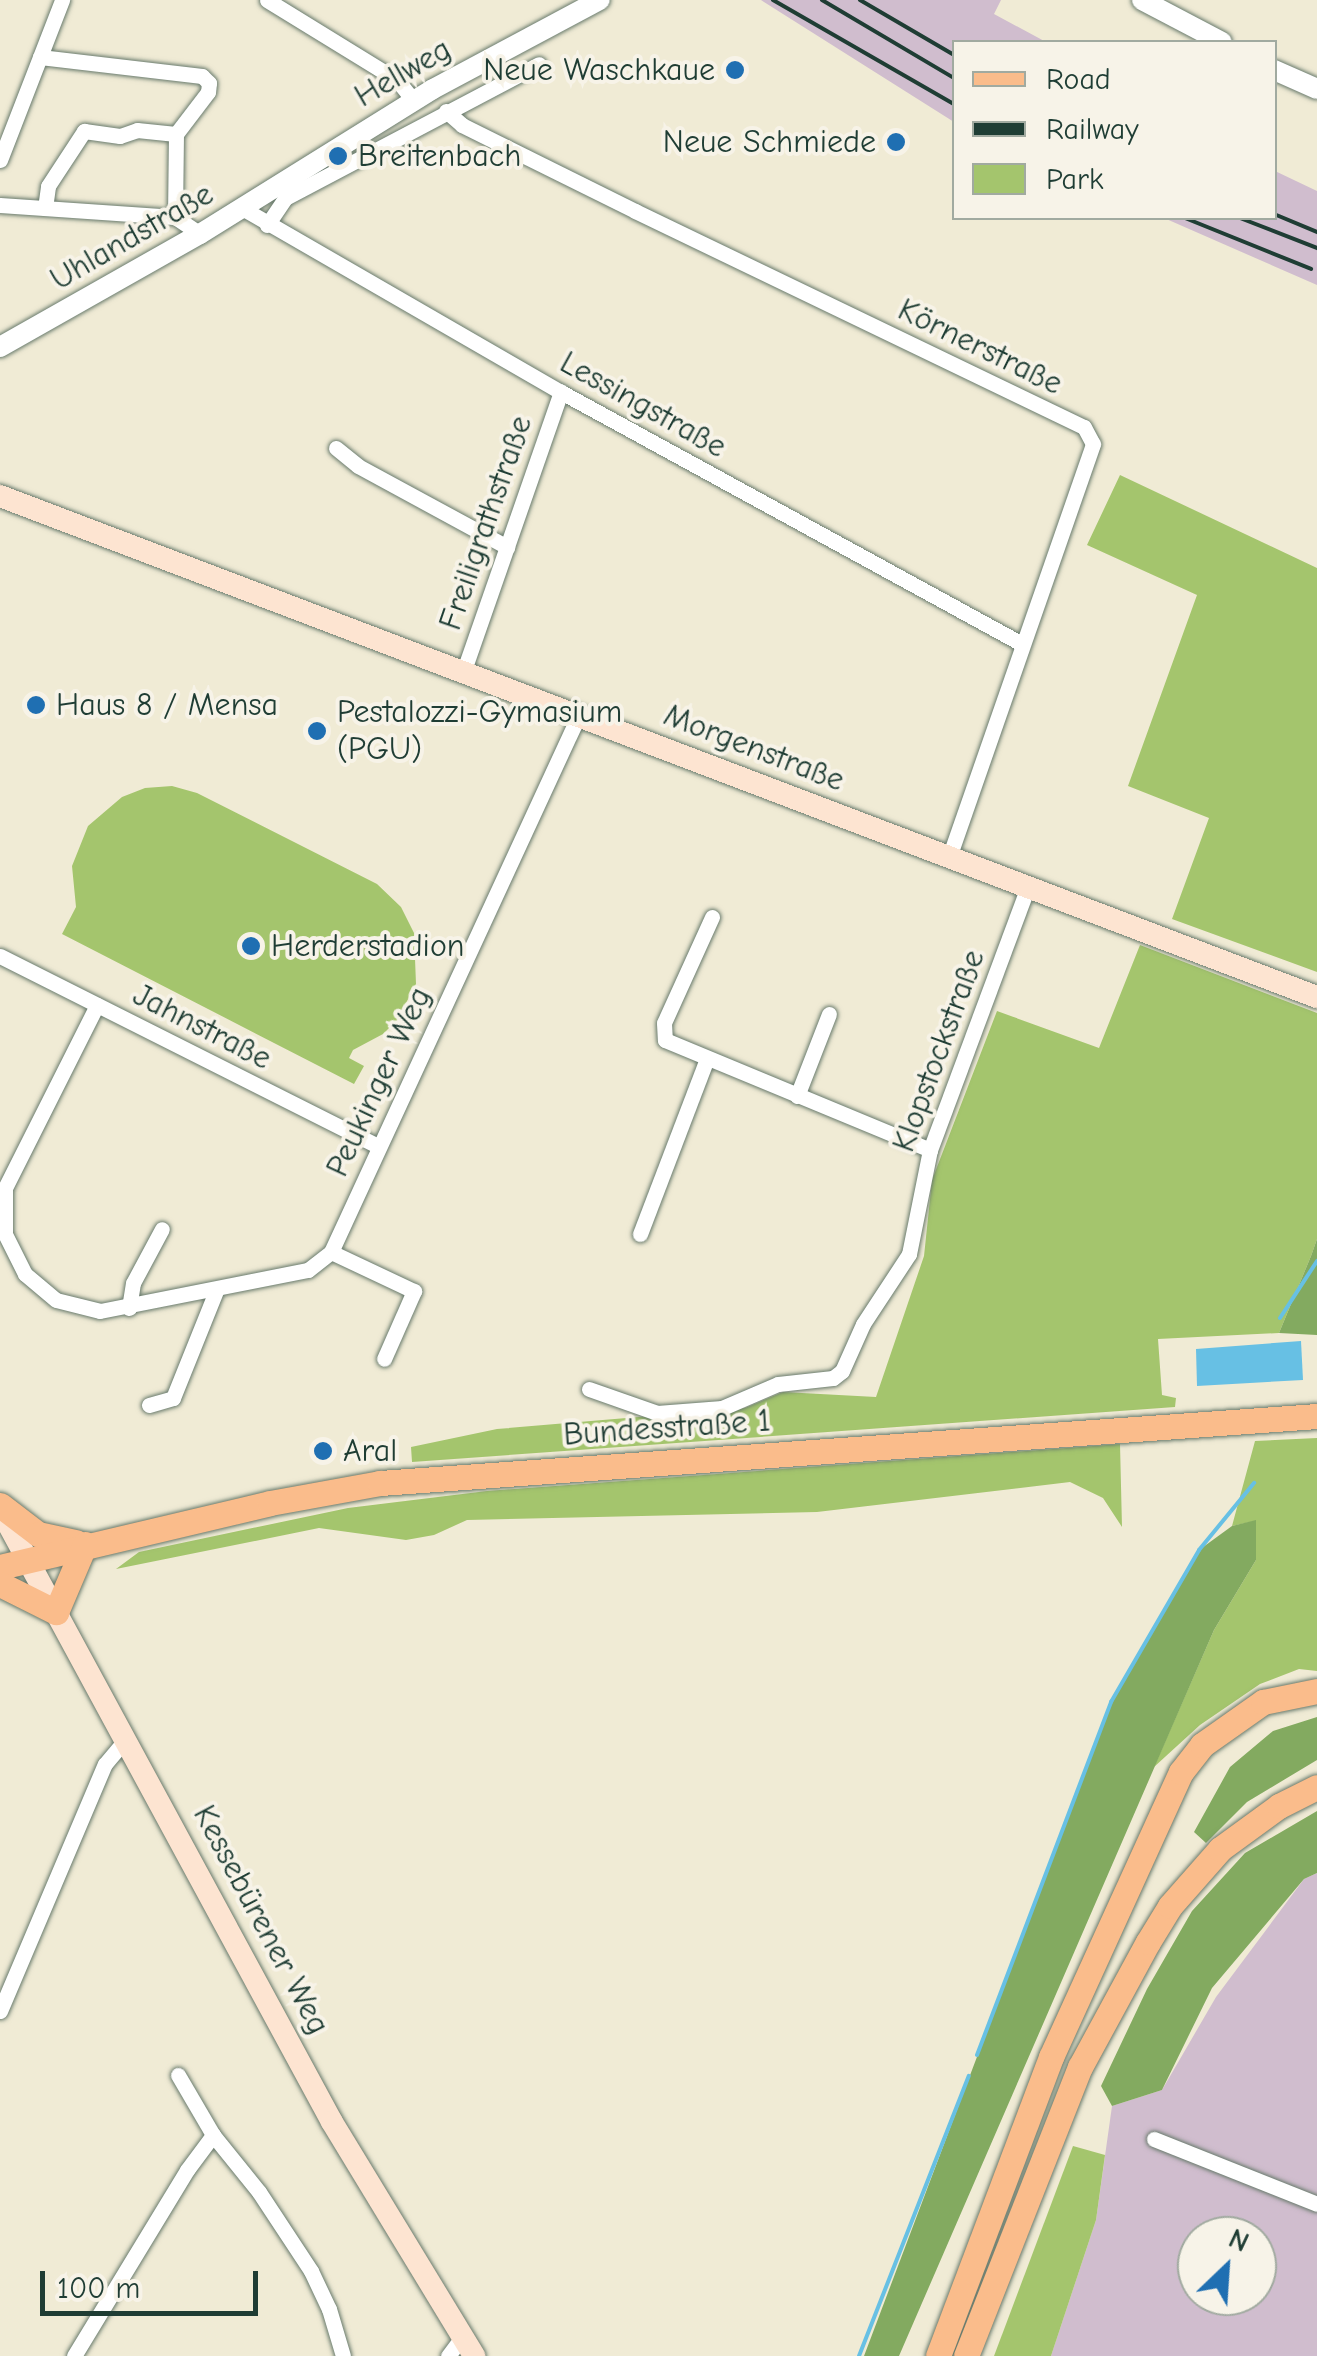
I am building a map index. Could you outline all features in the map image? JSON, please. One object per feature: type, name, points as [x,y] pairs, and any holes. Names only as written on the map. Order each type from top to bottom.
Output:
[{"type":"main road","name":"Morgenstraße","points":[[0,496],[1317,997]]},
{"type":"main road","name":"Bundesstraße 1","points":[[0,1566],[86,1544],[380,1483],[1317,1416]]},
{"type":"main road","points":[[0,1507],[38,1534],[86,1544],[56,1612],[0,1584]]},
{"type":"main road","name":"Kessebürener Weg","points":[[0,1507],[332,2122],[469,2346]]},
{"type":"main road","points":[[938,2356],[1051,2057],[1181,1772],[1202,1745],[1264,1702],[1317,1691]]},
{"type":"main road","points":[[966,2356],[1080,2067],[1148,1942],[1196,1874],[1251,1824],[1317,1787]]},
{"type":"street","points":[[0,160],[62,0]]},
{"type":"street","points":[[267,0],[397,80],[414,101]]},
{"type":"street","name":"Hellweg","points":[[242,208],[414,101],[600,0]]},
{"type":"street","points":[[1142,0],[1218,40]]},
{"type":"street","points":[[40,57],[202,76],[209,82],[208,92],[176,134],[175,217]]},
{"type":"street","name":"Hellweg","points":[[268,225],[285,198],[539,64]]},
{"type":"street","points":[[1277,71],[1317,88]]},
{"type":"street","name":"Körnerstraße","points":[[446,111],[462,125],[635,212],[1084,427],[1093,444],[949,856]]},
{"type":"street","points":[[45,208],[48,186],[84,132],[120,136],[137,130],[176,134]]},
{"type":"street","points":[[0,205],[175,217],[200,234]]},
{"type":"street","name":"Lessingstraße","points":[[242,208],[561,392],[1022,644]]},
{"type":"street","name":"Uhlandstraße","points":[[0,347],[242,208]]},
{"type":"street","name":"Freiligrathstraße","points":[[463,673],[561,392]]},
{"type":"street","points":[[336,448],[358,466],[508,546]]},
{"type":"street","name":"Peukinger Weg","points":[[330,1252],[578,716]]},
{"type":"street","name":"Klopstockstraße","points":[[588,1390],[656,1413],[722,1408],[778,1384],[833,1378],[842,1371],[863,1324],[909,1254],[930,1150],[1028,887]]},
{"type":"street","points":[[712,918],[662,1033],[672,1046],[930,1150]]},
{"type":"street","name":"Jahnstraße","points":[[0,956],[379,1148]]},
{"type":"street","points":[[98,1005],[10,1175],[3,1223],[12,1255],[44,1293],[90,1311],[129,1308],[294,1276],[330,1252],[414,1291],[384,1360]]},
{"type":"street","points":[[797,1096],[829,1014]]},
{"type":"street","points":[[640,1234],[706,1061]]},
{"type":"street","points":[[129,1308],[133,1283],[162,1229]]},
{"type":"street","points":[[150,1405],[172,1398],[216,1291]]},
{"type":"street","points":[[0,2012],[104,1764],[127,1738]]},
{"type":"street","points":[[178,2075],[213,2135],[259,2192],[311,2271],[343,2356]]},
{"type":"street","points":[[74,2356],[186,2170],[213,2135]]},
{"type":"street","points":[[1154,2139],[1317,2204]]},
{"type":"street","points":[[448,2356],[469,2346]]},
{"type":"shaded area","points":[[761,0],[1001,0],[994,14],[1042,40],[952,40],[952,121]]},
{"type":"shaded area","points":[[1277,172],[1317,191],[1317,285],[1169,220],[1277,220]]},
{"type":"shaded area","points":[[1317,1873],[1317,2356],[1051,2356],[1096,2220],[1112,2106],[1162,2090],[1216,1997],[1304,1879]]},
{"type":"green space","points":[[1120,475],[1317,568],[1317,972],[1172,919],[1209,818],[1128,786],[1197,595],[1087,545]]},
{"type":"green space","name":"Herderstadion","points":[[172,786],[197,793],[377,884],[401,907],[414,933],[416,984],[397,1020],[383,1034],[353,1050],[349,1058],[364,1066],[354,1084],[62,934],[76,907],[72,866],[88,826],[122,797],[145,788]]},
{"type":"green space","points":[[1140,945],[1317,1013],[1317,1239],[1311,1256],[1279,1333],[1158,1339],[1162,1395],[1176,1398],[1175,1407],[412,1462],[411,1447],[497,1429],[745,1408],[783,1392],[876,1397],[924,1256],[932,1180],[997,1011],[1099,1048]]},
{"type":"green space","points":[[1317,1239],[1317,1335],[1279,1333],[1311,1256]]},
{"type":"green space","points":[[1317,1438],[1317,1671],[1299,1669],[1260,1684],[1200,1725],[1154,1767],[1214,1630],[1256,1560],[1255,1521],[1232,1526],[1255,1441]]},
{"type":"green space","points":[[1120,1444],[1122,1527],[1103,1498],[1070,1482],[817,1512],[467,1520],[434,1535],[406,1540],[319,1528],[116,1569],[139,1552],[348,1508],[487,1491]]},
{"type":"green space","points":[[1256,1520],[1256,1560],[1214,1630],[899,2356],[864,2356],[1111,1702],[1199,1550],[1232,1526]]},
{"type":"green space","points":[[1317,1717],[1317,1760],[1247,1802],[1206,1843],[1194,1832],[1230,1767],[1273,1731]]},
{"type":"green space","points":[[1317,1811],[1317,1873],[1304,1879],[1212,1988],[1162,2090],[1112,2106],[1101,2086],[1147,1989],[1192,1911],[1245,1853]]},
{"type":"green space","points":[[1073,2146],[1105,2155],[1096,2220],[1051,2356],[994,2356]]},
{"type":"water","points":[[1301,1341],[1303,1380],[1197,1386],[1196,1349]]},
{"type":"waterway","points":[[1280,1318],[1317,1261]]},
{"type":"waterway","points":[[977,2055],[1111,1702],[1199,1550],[1254,1483]]},
{"type":"waterway","points":[[859,2356],[969,2076]]},
{"type":"railway","points":[[773,0],[952,103]]},
{"type":"railway","points":[[822,0],[952,77]]},
{"type":"railway","points":[[860,0],[952,54]]},
{"type":"railway","points":[[1277,215],[1317,232]]},
{"type":"railway","points":[[1190,220],[1311,269]]},
{"type":"railway","points":[[1245,220],[1317,248]]},
{"type":"place","name":"Neue Waschkaue","points":[[735,70]]},
{"type":"place","name":"Neue Schmiede","points":[[896,142]]},
{"type":"place","name":"Breitenbach","points":[[338,156]]},
{"type":"place","name":"Haus 8 / Mensa","points":[[36,705]]},
{"type":"place","name":"Pestalozzi-Gymasium (PGU)","points":[[317,731]]},
{"type":"place","name":"Herderstadion","points":[[251,946]]},
{"type":"place","name":"Aral","points":[[323,1451]]}]
